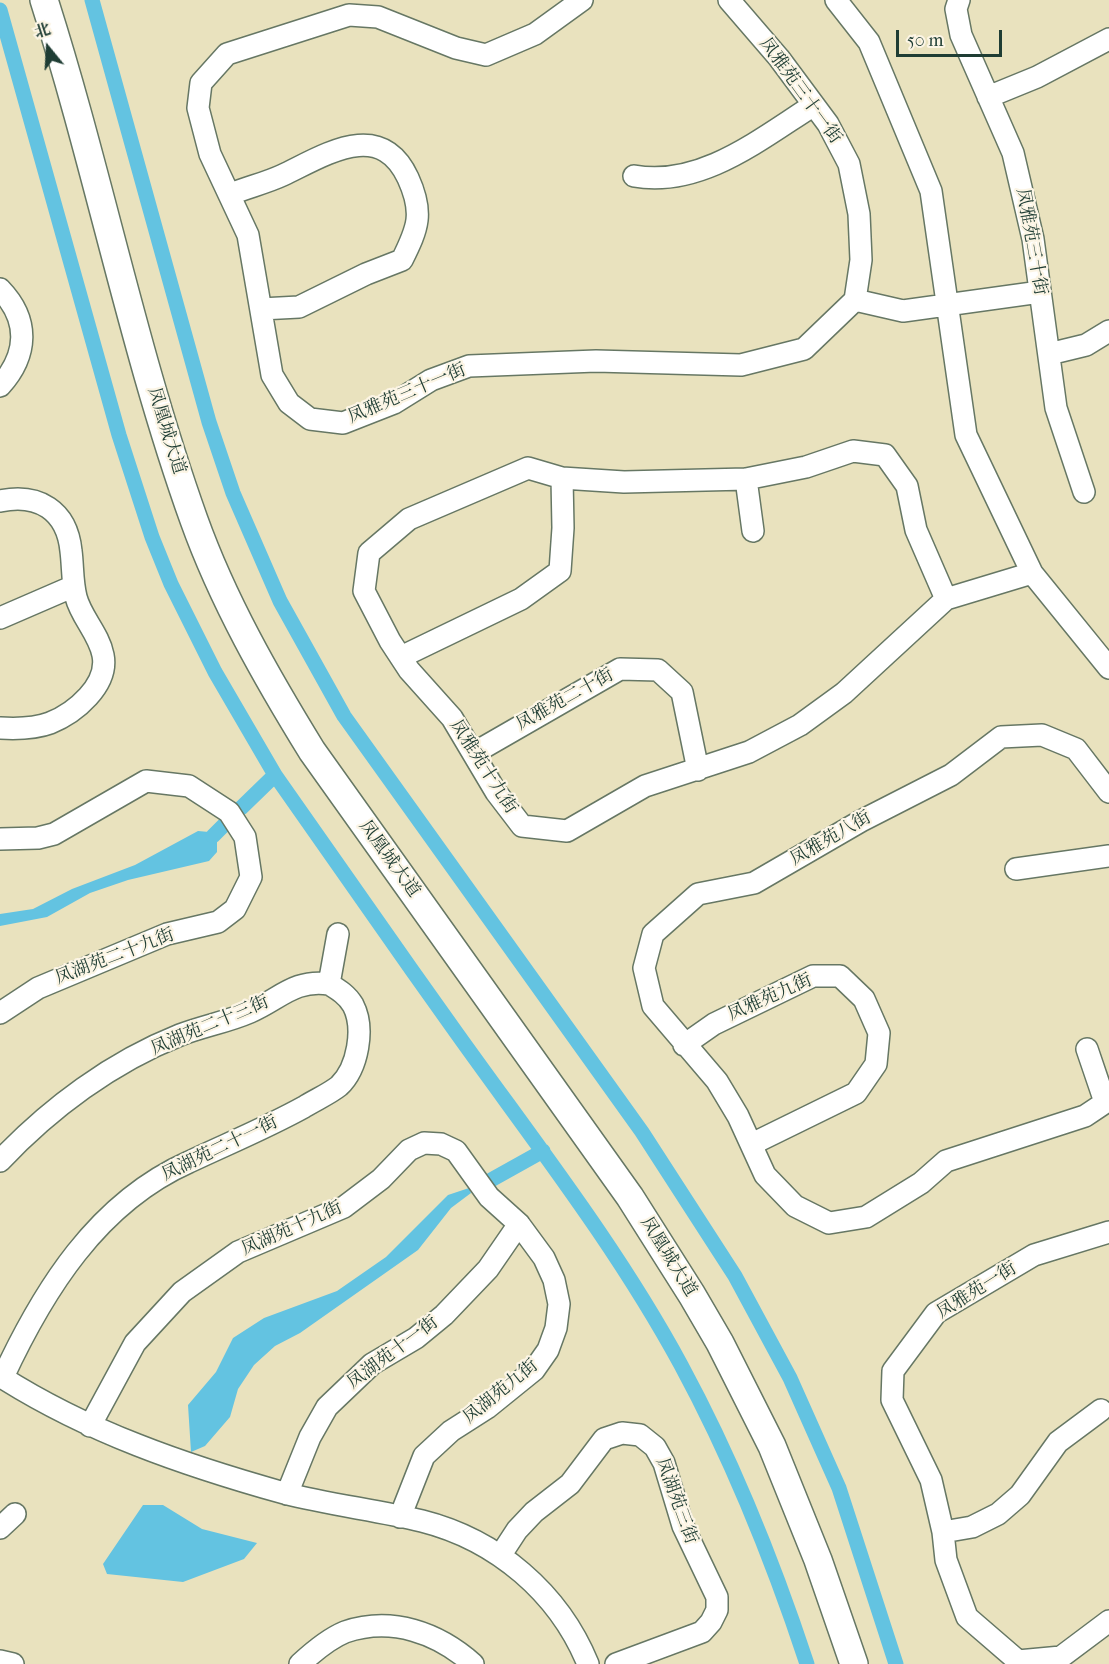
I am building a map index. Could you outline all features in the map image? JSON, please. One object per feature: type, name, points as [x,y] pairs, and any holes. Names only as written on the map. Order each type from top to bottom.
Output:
[{"type":"main road","name":"凤凰城大道","points":[[44,0],[162,422],[194,522],[231,606],[283,705],[312,751],[630,1197],[692,1294],[720,1343],[771,1446],[818,1560],[854,1664]]},
{"type":"main road","name":"凤凰城大道","points":[[61,0],[188,453],[219,539],[253,614],[319,733],[363,798],[618,1148],[710,1291],[749,1363],[794,1456],[837,1563],[869,1664]]},
{"type":"street","name":"凤雅苑三十一街","points":[[582,0],[535,34],[486,55],[456,48],[378,17],[349,15],[227,54],[201,83],[198,108],[210,154],[231,194],[248,235],[272,375],[289,402],[310,419],[343,423],[394,403],[431,380],[469,366],[596,361],[741,365],[804,349],[855,300],[861,260],[859,214],[849,164],[828,124],[779,58],[729,0]]},
{"type":"street","points":[[836,0],[869,42],[931,191],[966,435],[1032,573],[1109,668]]},
{"type":"street","name":"凤雅苑三十街","points":[[959,0],[956,9],[961,35],[1013,153],[1033,239],[1056,408],[1084,492]]},
{"type":"street","points":[[988,98],[1037,77],[1109,39]]},
{"type":"street","points":[[634,176],[655,180],[720,164],[814,105]]},
{"type":"street","points":[[231,194],[280,176],[327,152],[353,145],[383,149],[392,156],[400,163],[416,196],[417,230],[402,260],[366,274],[299,307],[261,309]]},
{"type":"street","points":[[0,289],[12,301],[21,322],[22,345],[15,367],[0,386]]},
{"type":"street","points":[[855,300],[903,311],[1040,292]]},
{"type":"street","points":[[1049,354],[1086,345],[1109,331]]},
{"type":"street","name":"凤雅苑十九街","points":[[854,451],[885,455],[907,486],[916,530],[946,599],[844,693],[800,725],[749,752],[645,786],[567,831],[522,826],[496,792],[452,718],[400,657],[363,591],[369,553],[410,519],[528,468],[562,478],[624,482],[746,479],[806,467],[854,451]]},
{"type":"street","points":[[400,657],[521,599],[560,571],[563,528],[562,478]]},
{"type":"street","points":[[746,479],[753,531]]},
{"type":"street","points":[[0,501],[21,497],[43,503],[57,517],[67,532],[71,549],[76,598],[103,655],[102,676],[90,694],[72,711],[51,722],[27,728],[0,728]]},
{"type":"street","points":[[946,599],[1032,573]]},
{"type":"street","points":[[0,618],[74,586]]},
{"type":"street","name":"凤雅苑二十街","points":[[474,753],[620,669],[658,670],[682,692],[698,770]]},
{"type":"street","name":"凤雅苑八街","points":[[684,1045],[653,1006],[644,968],[653,934],[698,894],[754,883],[861,821],[951,775],[1001,737],[1042,735],[1076,749],[1109,792]]},
{"type":"street","name":"凤湖苑二十九街","points":[[0,839],[38,838],[54,834],[146,782],[189,786],[229,812],[244,837],[251,877],[235,909],[218,922],[167,934],[38,987],[0,1013]]},
{"type":"street","points":[[1016,869],[1109,856]]},
{"type":"street","points":[[329,984],[338,934]]},
{"type":"street","name":"凤雅苑九街","points":[[684,1045],[714,1024],[813,976],[840,976],[864,999],[879,1033],[876,1064],[856,1093],[752,1144]]},
{"type":"street","name":"凤湖苑二十三街","points":[[0,1161],[32,1127],[56,1108],[124,1063],[178,1036],[263,1007],[296,985],[312,981],[329,984]]},
{"type":"street","name":"凤湖苑二十一街","points":[[1,1377],[53,1282],[74,1255],[125,1203],[152,1181],[256,1132],[339,1085],[352,1066],[358,1045],[357,1021],[348,999],[329,984]]},
{"type":"street","points":[[684,1045],[717,1081],[752,1144],[765,1175],[795,1206],[829,1222],[866,1217],[921,1183],[946,1161],[1085,1116],[1107,1101],[1088,1049]]},
{"type":"street","name":"凤湖苑十九街","points":[[90,1426],[135,1343],[182,1292],[238,1252],[344,1207],[381,1179],[409,1150],[424,1143],[441,1144],[456,1151],[489,1197],[519,1224]]},
{"type":"street","name":"凤湖苑十一街","points":[[287,1494],[310,1437],[327,1407],[372,1364],[416,1338],[470,1290],[488,1269],[519,1224]]},
{"type":"street","name":"凤湖苑九街","points":[[400,1517],[424,1456],[451,1431],[487,1408],[534,1370],[548,1350],[556,1328],[558,1304],[554,1280],[544,1258],[519,1224]]},
{"type":"street","name":"凤雅苑一街","points":[[1109,1232],[1034,1255],[936,1313],[893,1371],[892,1400],[932,1480],[943,1532],[946,1560],[967,1617],[1018,1663],[1060,1657],[1109,1621]]},
{"type":"street","points":[[1,1377],[90,1426],[178,1462],[287,1494],[400,1517],[452,1531],[500,1556],[549,1599],[574,1634],[588,1664]]},
{"type":"street","points":[[943,1532],[972,1527],[998,1514],[1020,1495],[1058,1442],[1101,1410]]},
{"type":"street","name":"凤湖苑三街","points":[[500,1556],[517,1530],[534,1512],[570,1484],[604,1439],[622,1433],[640,1435],[655,1447],[683,1526],[717,1597],[717,1610],[711,1622],[702,1632],[616,1664]]},
{"type":"street","points":[[300,1664],[320,1647],[345,1632],[373,1626],[401,1627],[429,1634],[454,1647],[473,1664]]},
{"type":"street","points":[[0,1661],[13,1664]]},
{"type":"water","points":[[198,831],[209,832],[217,841],[217,852],[209,861],[128,880],[90,893],[47,917],[0,926],[0,914],[33,909],[72,889],[135,865]]},
{"type":"water","points":[[469,1188],[471,1193],[451,1208],[418,1250],[300,1333],[275,1346],[254,1365],[238,1389],[230,1417],[205,1446],[191,1452],[188,1405],[216,1372],[233,1338],[264,1318],[337,1291],[386,1257],[448,1195]]},
{"type":"water","points":[[143,1505],[163,1505],[202,1529],[257,1543],[244,1559],[183,1582],[107,1574],[103,1564]]},
{"type":"waterway","points":[[92,0],[209,422],[233,493],[280,601],[344,716],[642,1132],[735,1276],[790,1378],[839,1488],[896,1664]]},
{"type":"waterway","points":[[0,10],[119,435],[152,537],[171,584],[215,672],[275,775],[572,1193],[656,1321],[700,1401],[735,1475],[766,1549],[807,1664]]},
{"type":"waterway","points":[[241,808],[275,775]]},
{"type":"waterway","points":[[213,836],[224,825]]},
{"type":"waterway","points":[[491,1180],[543,1151]]}]
